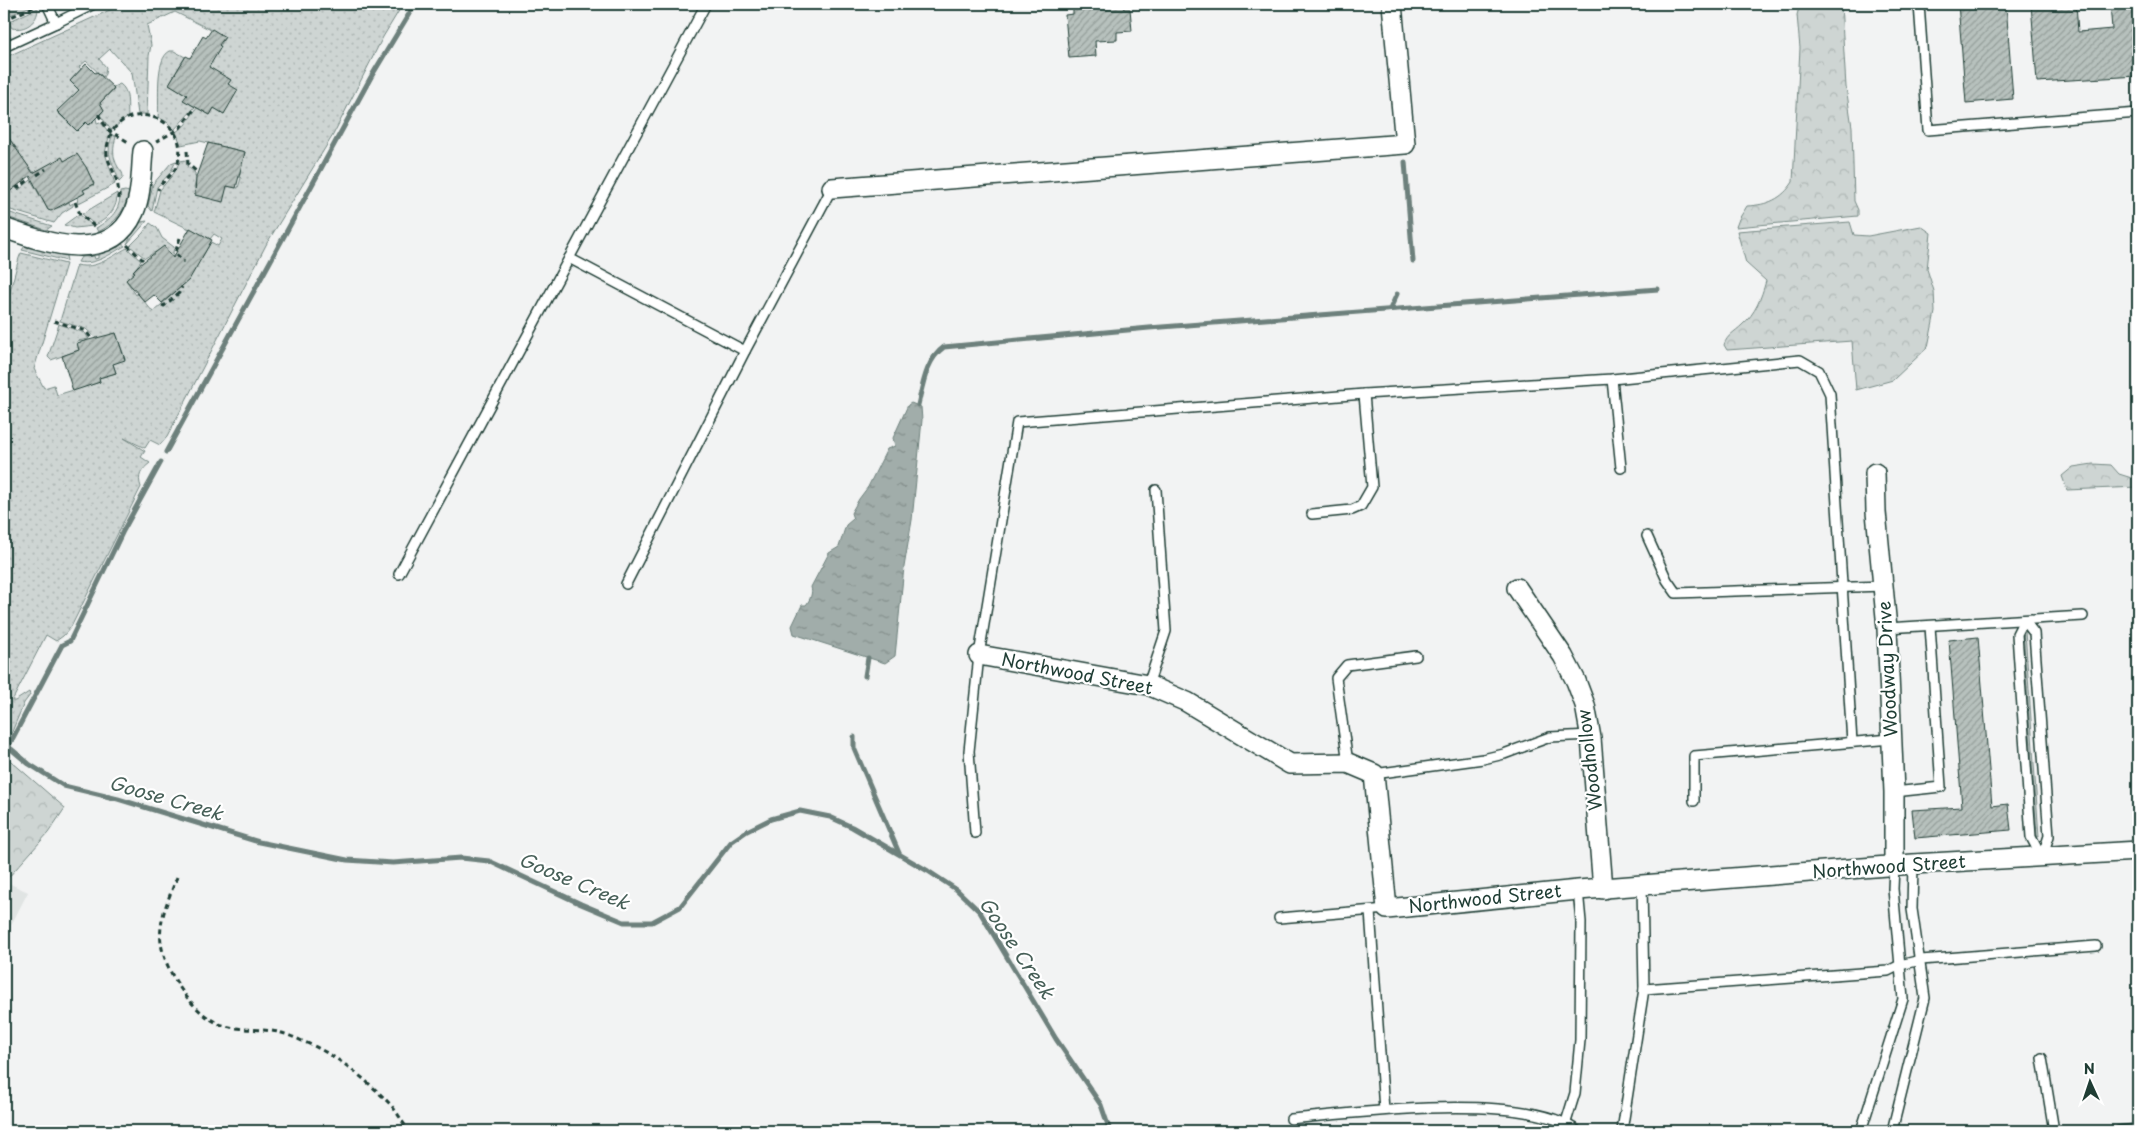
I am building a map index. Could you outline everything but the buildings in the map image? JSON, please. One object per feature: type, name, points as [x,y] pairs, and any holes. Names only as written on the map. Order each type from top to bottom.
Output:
[{"type":"street","points":[[832,188],[1404,144],[1392,4]]},
{"type":"street","points":[[4,228],[34,239],[63,245],[89,246],[98,234],[123,229],[134,211],[139,193],[143,151]]},
{"type":"street","name":"Woodway Drive","points":[[1875,473],[1876,512],[1887,628],[1894,792],[1903,865]]},
{"type":"street","name":"Woodhollow","points":[[1517,588],[1563,656],[1576,681],[1585,705],[1590,735],[1603,889]]},
{"type":"street","name":"Northwood Street","points":[[979,655],[1148,685],[1187,702],[1290,764],[1348,763],[1374,774],[1378,910],[1578,890],[1903,865],[2138,852]]},
{"type":"lane","points":[[47,4],[56,23]]},
{"type":"lane","points":[[5,43],[56,23],[94,4]]},
{"type":"lane","points":[[399,574],[706,4]]},
{"type":"lane","points":[[1919,4],[1928,130],[2138,113]]},
{"type":"lane","points":[[626,584],[744,351],[832,188]]},
{"type":"lane","points":[[569,258],[744,351]]},
{"type":"lane","points":[[975,833],[969,751],[979,655],[1017,422],[1364,394],[1612,379],[1800,360],[1819,371],[1830,394],[1852,742]]},
{"type":"lane","points":[[1612,379],[1621,468]]},
{"type":"lane","points":[[1312,514],[1352,510],[1361,506],[1372,487],[1364,394]]},
{"type":"lane","points":[[1148,685],[1166,630],[1156,490]]},
{"type":"lane","points":[[1647,536],[1667,580],[1676,593],[1884,586]]},
{"type":"lane","points":[[1887,628],[2083,616]]},
{"type":"lane","points":[[2024,620],[2034,633],[2048,836],[2042,858]]},
{"type":"lane","points":[[2024,620],[2017,634],[2031,837],[2042,858]]},
{"type":"lane","points":[[1894,792],[1941,786],[1930,626]]},
{"type":"lane","points":[[1348,763],[1336,678],[1348,665],[1416,656]]},
{"type":"lane","points":[[1374,774],[1483,759],[1504,754],[1550,737],[1590,735]]},
{"type":"lane","points":[[1694,801],[1694,756],[1891,739]]},
{"type":"lane","points":[[1892,1131],[1924,998],[1921,960],[1903,865]]},
{"type":"lane","points":[[1861,1131],[1903,999],[1893,889],[1903,865]]},
{"type":"lane","points":[[1622,1131],[1644,989],[1642,886]]},
{"type":"lane","points":[[1566,1122],[1576,1093],[1580,1040],[1581,922],[1578,890]]},
{"type":"lane","points":[[1280,918],[1378,910],[1384,1110]]},
{"type":"lane","points":[[1644,989],[1888,971],[1900,965],[1921,960],[2096,946]]},
{"type":"lane","points":[[2042,1058],[2054,1131]]},
{"type":"lane","points":[[1291,1119],[1384,1110],[1457,1108],[1529,1112],[1566,1122],[1577,1131]]},
{"type":"lane","points":[[2119,1131],[2138,1129]]},
{"type":"path","points":[[4,20],[42,4]]},
{"type":"path","points":[[99,114],[104,126],[143,151],[184,124],[196,107]]},
{"type":"path","points":[[118,204],[119,192],[116,178],[107,154],[108,142],[112,132],[122,122],[138,115],[158,118],[173,132],[179,146],[177,165],[160,184],[158,192]]},
{"type":"path","points":[[187,150],[188,164],[196,171]]},
{"type":"path","points":[[37,175],[46,169]]},
{"type":"path","points":[[17,186],[18,188],[30,179]]},
{"type":"path","points":[[75,202],[80,214],[98,234]]},
{"type":"path","points":[[98,234],[103,222]]},
{"type":"path","points":[[87,229],[98,234]]},
{"type":"path","points":[[180,238],[175,253],[184,262]]},
{"type":"path","points":[[122,249],[133,241]]},
{"type":"path","points":[[162,305],[164,306],[180,293],[182,287]]},
{"type":"path","points":[[54,321],[86,331],[91,338]]},
{"type":"path","points":[[177,877],[164,913],[161,943],[166,961],[176,982],[190,1002],[207,1019],[225,1026],[282,1033],[315,1047],[346,1066],[390,1104],[409,1131]]},
{"type":"shaded area","points":[[4,881],[28,892],[4,939]]},
{"type":"green space","points":[[15,4],[35,4],[6,17],[4,11]]},
{"type":"green space","points":[[123,4],[403,4],[383,37],[333,135],[267,243],[167,437],[160,445],[150,440],[145,448],[124,438],[145,451],[141,457],[150,463],[141,474],[139,480],[141,487],[71,627],[56,641],[46,635],[12,701],[29,692],[30,695],[24,703],[11,734],[4,729],[4,294],[9,295],[21,253],[66,264],[34,369],[44,388],[54,385],[57,395],[100,382],[99,378],[116,373],[113,364],[125,359],[116,333],[97,339],[86,329],[60,321],[77,265],[91,266],[97,264],[127,248],[141,261],[134,270],[135,272],[126,280],[136,295],[138,294],[153,312],[190,279],[184,271],[201,259],[211,242],[218,246],[222,239],[214,234],[210,239],[154,212],[160,190],[174,173],[180,161],[186,160],[187,166],[197,177],[194,188],[196,189],[195,195],[222,201],[227,186],[238,188],[245,152],[200,141],[181,145],[176,132],[185,125],[197,108],[210,115],[214,108],[224,114],[228,84],[231,80],[208,68],[225,37],[175,12],[147,25],[151,45],[147,114],[138,114],[132,73],[110,49],[99,59],[106,67],[103,77],[86,61],[79,67],[81,69],[70,81],[79,90],[57,112],[77,131],[86,122],[90,125],[94,121],[92,119],[96,118],[97,123],[100,122],[110,133],[105,153],[115,184],[77,204],[78,197],[85,193],[83,190],[94,185],[86,167],[64,161],[36,175],[21,157],[4,170],[4,165],[20,152],[4,133],[4,58]]},
{"type":"green space","points":[[1800,4],[1841,4],[1846,87],[1852,127],[1854,201],[1858,210],[1858,216],[1736,227],[1747,206],[1774,200],[1784,193],[1793,182],[1800,48],[1797,15]]},
{"type":"green space","points":[[38,8],[36,17],[26,27],[12,28],[8,22]]},
{"type":"green space","points":[[170,51],[185,57],[169,84],[187,95],[184,100],[195,107],[174,130],[167,122],[158,117],[160,71],[165,55]]},
{"type":"green space","points":[[120,84],[127,94],[128,117],[111,130],[100,115],[104,110],[100,103],[114,89],[113,87]]},
{"type":"green space","points":[[113,135],[116,137],[114,156],[123,176],[119,182],[109,153]]},
{"type":"green space","points":[[176,161],[170,173],[157,187],[152,211],[148,206],[153,184],[171,163]]},
{"type":"green space","points":[[31,180],[48,210],[61,207],[69,202],[70,205],[73,203],[73,206],[62,213],[54,223],[4,208],[4,194],[16,187],[19,190]]},
{"type":"green space","points":[[120,192],[129,192],[122,211],[114,221],[98,232],[96,228],[114,213],[119,204]]},
{"type":"green space","points":[[117,193],[114,208],[100,223],[95,225],[82,214]]},
{"type":"green space","points":[[4,211],[52,226],[46,230],[4,216]]},
{"type":"green space","points":[[79,214],[93,226],[75,228],[64,225]]},
{"type":"green space","points":[[147,221],[127,244],[129,237],[141,222]]},
{"type":"green space","points":[[1850,222],[1854,235],[1868,236],[1921,226],[1931,233],[1927,269],[1934,291],[1935,312],[1928,347],[1893,380],[1856,390],[1852,341],[1727,350],[1724,345],[1725,342],[1747,320],[1754,310],[1766,281],[1746,263],[1737,231]]},
{"type":"green space","points":[[150,223],[157,228],[162,238],[174,247],[173,253],[176,257],[173,257],[164,247],[145,258],[130,246]]},
{"type":"green space","points":[[122,244],[125,246],[97,261],[78,262],[81,257],[94,256],[95,259],[98,258],[98,255]]},
{"type":"green space","points":[[25,246],[66,256],[67,261],[22,250]]},
{"type":"green space","points":[[59,324],[85,333],[89,339],[77,341],[79,350],[51,360],[48,357]]},
{"type":"green space","points":[[2093,464],[2111,465],[2119,474],[2138,480],[2138,487],[2067,490],[2062,476],[2073,467]]},
{"type":"green space","points":[[2023,630],[2025,631],[2039,837],[2037,836]]},
{"type":"green space","points":[[4,755],[65,808],[48,833],[7,879],[4,877]]},
{"type":"water","points":[[911,403],[921,407],[922,420],[912,520],[904,567],[895,656],[885,663],[794,634],[792,626],[802,605],[806,605],[809,601],[811,587],[829,553],[839,547],[846,525],[853,519],[851,513],[868,487],[887,449],[895,446],[893,438],[908,405]]},
{"type":"waterway","points":[[166,452],[371,77],[415,4]]},
{"type":"waterway","points":[[1405,162],[1413,261]]},
{"type":"waterway","points":[[918,405],[929,366],[938,352],[944,347],[1149,328],[1658,289]]},
{"type":"waterway","points":[[1390,309],[1397,294]]},
{"type":"waterway","points":[[8,747],[62,645],[70,641],[123,531],[161,462]]},
{"type":"waterway","points":[[865,676],[868,658]]},
{"type":"waterway","points":[[854,737],[854,748],[899,853]]},
{"type":"waterway","name":"Goose Creek","points":[[4,743],[29,764],[64,786],[118,799],[259,842],[347,860],[393,863],[461,858],[489,861],[624,922],[652,922],[680,907],[731,842],[747,831],[771,819],[800,811],[830,817],[852,827],[928,871],[957,890],[980,912],[1056,1039],[1101,1105],[1110,1131]]}]
